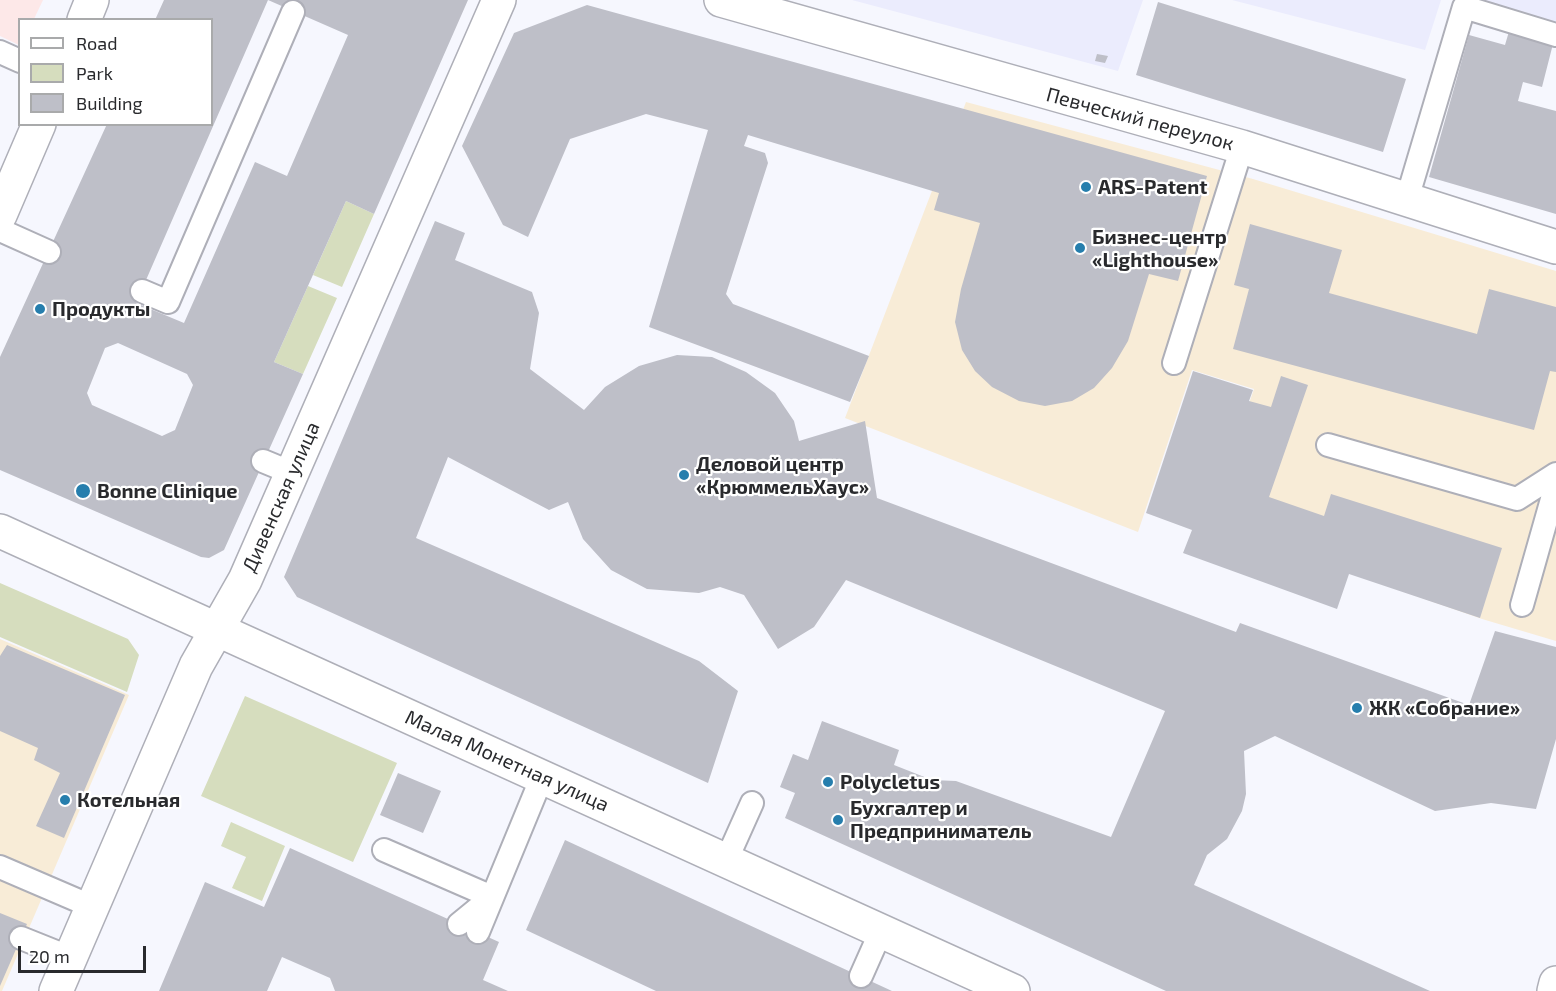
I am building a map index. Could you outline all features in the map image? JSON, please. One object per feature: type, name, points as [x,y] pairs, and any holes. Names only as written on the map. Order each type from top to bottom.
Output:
[{"type":"street","points":[[85,18],[93,0]]},
{"type":"street","name":"Дивенская улица","points":[[56,991],[196,666],[245,580],[278,467],[499,0]]},
{"type":"street","name":"Певческий переулок","points":[[721,0],[1242,147],[1556,247]]},
{"type":"street","points":[[0,215],[38,126]]},
{"type":"street","name":"Малая Монетная улица","points":[[0,531],[1013,991]]},
{"type":"street","points":[[1554,991],[1556,983]]},
{"type":"lane","points":[[1407,199],[1464,7],[1556,35]]},
{"type":"lane","points":[[142,291],[168,302],[293,12]]},
{"type":"lane","points":[[0,52],[18,60]]},
{"type":"lane","points":[[1174,363],[1242,147]]},
{"type":"lane","points":[[0,230],[49,252]]},
{"type":"lane","points":[[1328,445],[1517,499],[1556,474]]},
{"type":"lane","points":[[1522,605],[1556,485]]},
{"type":"lane","points":[[468,928],[492,897],[542,777]]},
{"type":"lane","points":[[726,861],[752,803]]},
{"type":"lane","points":[[384,850],[492,897]]},
{"type":"lane","points":[[0,867],[93,907]]},
{"type":"lane","points":[[861,976],[881,931]]},
{"type":"lane","points":[[21,938],[71,958]]},
{"type":"shaded area","points":[[0,0],[43,0],[34,18],[18,18],[18,45],[0,36]]},
{"type":"shaded area","points":[[852,0],[1143,0],[1118,71]]},
{"type":"shaded area","points":[[1232,0],[1441,0],[1425,50]]},
{"type":"shaded area","points":[[1474,0],[1556,0],[1556,26]]},
{"type":"shaded area","points":[[966,102],[1253,179],[1556,271],[1556,641],[1482,619],[1207,523],[1254,389],[1192,370],[1138,532],[845,418]]},
{"type":"shaded area","points":[[0,639],[129,695],[2,991],[0,991]]},
{"type":"green space","points":[[346,201],[374,214],[342,287],[313,275]]},
{"type":"green space","points":[[308,286],[337,298],[303,374],[274,362]]},
{"type":"green space","points":[[0,583],[128,639],[139,655],[127,692],[0,637]]},
{"type":"green space","points":[[245,696],[397,763],[353,862],[201,796]]},
{"type":"green space","points":[[231,822],[285,846],[262,901],[232,888],[246,857],[221,846]]},
{"type":"building","points":[[164,0],[268,0],[468,0],[374,214],[346,201],[274,362],[303,374],[224,550],[209,558],[201,557],[0,470],[0,357],[106,126],[213,126],[213,18],[156,18]],"holes":[[[268,0],[348,35],[287,176],[255,162],[184,323],[136,303]],[[118,343],[187,374],[193,385],[175,430],[162,436],[92,405],[87,393],[105,348]]]},
{"type":"building","points":[[1158,2],[1406,79],[1383,152],[1136,75]]},
{"type":"building","points":[[587,5],[1207,176],[1178,281],[1149,274],[1128,341],[1112,368],[1094,388],[1072,401],[1045,406],[1019,401],[992,387],[975,371],[962,350],[955,322],[961,289],[980,223],[934,210],[939,193],[748,135],[744,146],[765,153],[768,163],[726,294],[733,304],[869,356],[850,402],[649,327],[708,130],[646,114],[570,139],[528,237],[503,225],[462,146],[514,33]]},
{"type":"building","points":[[1510,28],[1554,40],[1542,87],[1523,82],[1518,101],[1556,111],[1556,214],[1429,177],[1469,35],[1505,45]]},
{"type":"building","points":[[1097,54],[1108,56],[1105,63],[1095,61]]},
{"type":"building","points":[[435,221],[465,233],[455,260],[532,292],[539,313],[530,369],[584,410],[605,387],[639,366],[677,355],[712,357],[746,372],[775,393],[794,421],[799,441],[865,421],[877,498],[1236,632],[1240,623],[1469,705],[1495,631],[1556,647],[1556,739],[1536,809],[1491,803],[1435,811],[1275,736],[1244,751],[1246,794],[1242,811],[1227,839],[1207,855],[1194,885],[1430,991],[1166,991],[785,818],[795,793],[780,787],[793,754],[808,760],[822,721],[899,750],[894,765],[932,780],[956,781],[1111,837],[1165,711],[846,580],[814,627],[778,649],[744,595],[720,587],[699,593],[647,589],[611,570],[583,539],[568,502],[549,510],[448,457],[416,538],[699,661],[738,691],[708,783],[297,597],[284,577]]},
{"type":"building","points":[[1250,224],[1342,250],[1329,293],[1477,334],[1489,289],[1556,307],[1556,372],[1550,371],[1534,430],[1233,349],[1249,289],[1234,285]]},
{"type":"building","points":[[1193,371],[1253,390],[1249,401],[1271,407],[1281,376],[1308,385],[1269,497],[1324,516],[1331,494],[1502,548],[1480,618],[1349,574],[1337,609],[1183,553],[1192,530],[1146,513]]},
{"type":"building","points":[[7,645],[125,695],[64,838],[36,826],[60,773],[34,760],[38,748],[0,731],[0,656]]},
{"type":"building","points":[[398,773],[441,791],[423,833],[380,815]]},
{"type":"building","points":[[565,840],[892,991],[656,991],[526,930]]},
{"type":"building","points":[[290,848],[499,942],[483,980],[508,991],[335,991],[330,978],[282,957],[267,991],[159,991],[205,882],[264,907]]},
{"type":"building","points":[[0,913],[27,924],[0,986]]},
{"type":"place","name":"ARS-Patent","points":[[1086,187]]},
{"type":"place","name":"Бизнес-центр «Lighthouse»","points":[[1080,248]]},
{"type":"place","name":"Продукты","points":[[40,309]]},
{"type":"place","name":"Деловой центр «КрюммельХаус»","points":[[684,475]]},
{"type":"place","name":"Bonne Clinique","points":[[83,491]]},
{"type":"place","name":"ЖК «Собрание»","points":[[1357,708]]},
{"type":"place","name":"Polycletus","points":[[828,782]]},
{"type":"place","name":"Котельная","points":[[65,800]]},
{"type":"place","name":"Бухгалтер и Предприниматель","points":[[838,820]]}]
